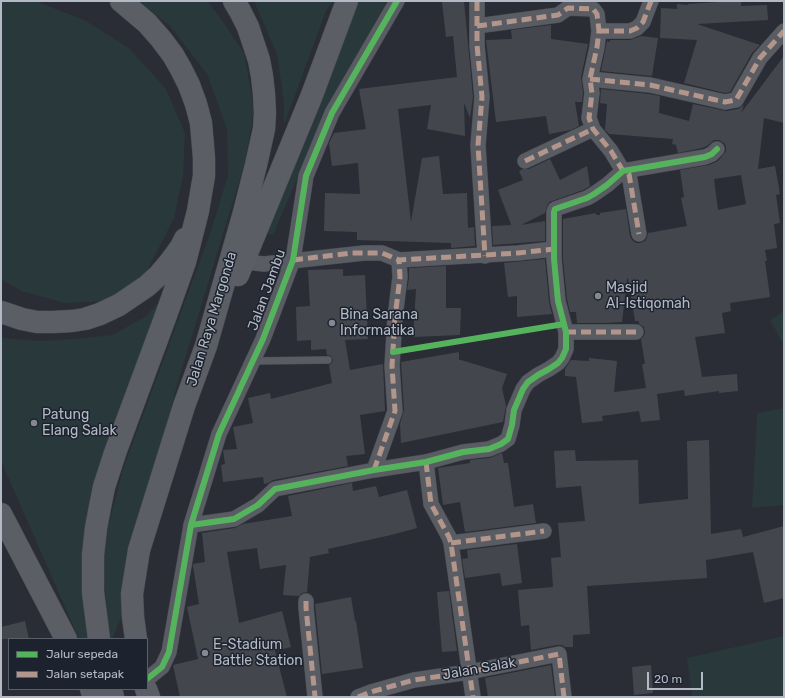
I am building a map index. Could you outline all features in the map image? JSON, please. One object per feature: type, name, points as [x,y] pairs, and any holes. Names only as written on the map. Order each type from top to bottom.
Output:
[{"type":"main road","points":[[99,638],[93,592],[93,555],[96,528],[104,487],[127,419],[166,318],[185,262],[198,211],[204,176],[204,158],[200,123],[196,104],[189,85],[173,55],[161,39],[147,23],[122,1]]},
{"type":"main road","name":"Jalan Raya Margonda","points":[[136,638],[132,594],[139,550],[184,406],[206,346],[243,216],[264,129],[264,94],[259,60],[248,26],[234,1]]},
{"type":"main road","points":[[206,346],[245,262],[312,95],[347,1]]},
{"type":"main road","points":[[1,312],[37,322],[72,321],[85,319],[100,314],[120,305],[147,286],[170,262],[181,247],[198,211]]},
{"type":"main road","points":[[1,514],[65,638]]},
{"type":"street","name":"Jalan Jambu","points":[[191,525],[219,434],[263,339],[293,260],[306,176],[332,113],[396,1]]},
{"type":"street","points":[[477,1],[477,45],[482,98],[478,144],[485,256]]},
{"type":"street","points":[[598,31],[630,31],[637,28],[643,22],[651,1]]},
{"type":"street","points":[[477,26],[558,15],[568,8],[593,9],[597,14],[597,46],[590,79],[592,93],[589,118],[593,129],[611,151],[623,171],[629,174],[639,234]]},
{"type":"street","points":[[590,79],[650,85],[725,102],[736,100],[760,58],[784,31]]},
{"type":"street","points":[[525,161],[593,129]]},
{"type":"street","points":[[148,678],[162,667],[169,652],[191,525],[234,519],[258,505],[275,489],[365,473],[374,470],[426,462],[464,452],[489,449],[508,439],[514,410],[523,388],[528,382],[558,363],[566,349],[566,332],[558,301],[554,259],[555,210],[594,194],[623,171],[705,157],[712,154],[716,149]]},
{"type":"street","points":[[245,262],[264,264],[352,254],[382,253],[399,260],[485,256],[554,249]]},
{"type":"street","points":[[374,470],[395,411],[392,366],[395,317],[400,276],[399,260]]},
{"type":"street","points":[[566,332],[636,332]]},
{"type":"street","points":[[426,462],[431,504],[449,537],[451,544],[473,697]]},
{"type":"street","points":[[451,544],[544,531]]},
{"type":"street","points":[[306,601],[315,697]]},
{"type":"street","name":"Jalan Salak","points":[[358,697],[414,680],[469,672],[559,654],[564,697]]},
{"type":"lane","points":[[253,361],[328,360]]},
{"type":"shaded area","points":[[1,1],[33,1],[41,3],[86,21],[129,48],[166,89],[185,133],[183,176],[174,218],[146,273],[108,301],[65,303],[21,291],[1,279]]},
{"type":"shaded area","points":[[138,1],[207,1],[244,53],[254,109],[246,159],[177,385],[149,491],[129,599],[112,638],[109,638],[102,550],[123,469],[211,231],[228,175],[227,129],[207,74],[170,26]]},
{"type":"shaded area","points":[[254,1],[333,1],[326,11],[284,125],[284,102],[277,54]]},
{"type":"shaded area","points":[[359,1],[387,1],[325,114],[273,235],[266,233]]},
{"type":"shaded area","points":[[166,295],[112,445],[92,638],[79,638],[1,461],[1,336],[4,338],[38,341],[112,335],[145,317]]},
{"type":"shaded area","points":[[784,311],[784,346],[770,320]]},
{"type":"shaded area","points":[[784,408],[784,505],[752,508],[757,413]]},
{"type":"shaded area","points":[[784,636],[784,697],[692,697],[687,658]]},
{"type":"building","points":[[464,1],[473,97],[470,118],[464,103],[465,136],[427,129],[431,105],[398,109],[411,222],[422,158],[439,156],[443,194],[467,193],[468,228],[474,227],[475,246],[451,248],[451,243],[357,240],[357,232],[324,231],[325,193],[360,194],[358,163],[332,166],[329,143],[334,133],[366,129],[359,89],[457,77],[453,36],[446,37],[442,2]]},
{"type":"building","points":[[741,1],[741,6],[767,5],[768,20],[697,24],[760,45],[752,53],[730,92],[725,93],[684,83],[697,40],[660,38],[661,8],[677,9],[677,4],[688,5]]},
{"type":"building","points":[[551,25],[551,39],[588,44],[581,77],[583,93],[582,102],[575,102],[579,126],[571,130],[549,134],[546,116],[496,122],[486,40],[512,39],[511,30]]},
{"type":"building","points":[[641,36],[658,38],[652,76],[601,71],[607,41],[630,40]]},
{"type":"building","points":[[784,56],[784,123],[764,118],[758,169],[775,166],[780,194],[776,195],[780,223],[774,224],[777,248],[765,250],[770,297],[730,303],[731,311],[722,313],[725,333],[695,337],[702,377],[737,374],[738,391],[719,393],[719,391],[685,396],[684,390],[657,394],[660,420],[641,422],[639,411],[602,416],[603,421],[582,423],[576,377],[565,376],[565,369],[571,360],[589,361],[589,358],[617,361],[614,392],[646,388],[642,364],[645,364],[641,339],[645,332],[644,327],[639,324],[639,321],[635,321],[628,278],[622,322],[577,323],[576,312],[570,312],[567,299],[563,259],[563,219],[596,213],[596,215],[600,215],[600,213],[626,209],[630,236],[636,243],[645,241],[648,233],[687,226],[681,198],[684,197],[680,170],[709,165],[718,161],[726,151],[726,146],[719,140],[714,140],[702,148],[678,153],[676,145],[672,144],[673,139],[609,134],[605,130],[607,104],[600,103],[601,89],[660,96],[659,113],[689,121],[693,104],[726,111],[738,109],[744,105],[741,113]],"holes":[[[741,175],[746,204],[718,210],[714,179]]]},
{"type":"building","points":[[550,159],[560,180],[587,166],[590,186],[549,202],[545,213],[521,225],[545,221],[545,241],[493,245],[492,226],[511,225],[512,227],[498,190],[523,180],[519,171],[529,169]]},
{"type":"building","points":[[545,259],[549,302],[552,314],[517,317],[517,296],[508,297],[504,263]]},
{"type":"building","points":[[446,266],[446,308],[461,308],[460,335],[413,337],[416,289],[407,290],[409,268]]},
{"type":"building","points":[[343,269],[343,276],[365,275],[368,339],[345,340],[350,370],[383,364],[385,411],[360,415],[365,454],[346,456],[348,466],[273,480],[264,484],[263,477],[223,482],[221,465],[225,464],[223,450],[237,449],[233,427],[253,423],[248,398],[270,393],[271,399],[332,383],[329,365],[333,360],[331,356],[327,355],[326,349],[311,350],[311,340],[297,341],[296,307],[310,306],[308,270]]},
{"type":"building","points":[[459,352],[459,360],[507,374],[502,388],[506,406],[503,422],[401,443],[400,424],[404,410],[401,362]]},
{"type":"building","points":[[709,440],[711,534],[741,529],[743,537],[784,526],[784,598],[764,603],[753,552],[706,560],[707,578],[587,586],[590,634],[573,635],[573,647],[557,645],[531,650],[529,625],[521,626],[518,590],[553,587],[551,558],[561,557],[558,523],[585,521],[581,486],[556,488],[554,451],[575,450],[576,461],[638,460],[639,504],[688,499],[687,441]]},
{"type":"building","points":[[502,453],[504,463],[508,463],[514,507],[533,504],[536,523],[465,532],[460,502],[443,505],[438,468],[470,463],[470,460],[490,458]]},
{"type":"building","points":[[352,483],[353,491],[376,486],[379,497],[407,490],[417,528],[328,549],[329,553],[310,557],[307,592],[302,593],[299,596],[283,595],[286,565],[260,569],[257,548],[227,552],[239,623],[282,611],[291,647],[275,651],[287,697],[180,697],[173,665],[198,659],[187,607],[199,604],[193,564],[205,562],[202,533],[235,528],[243,524],[292,516],[288,496]]},
{"type":"building","points":[[517,544],[522,583],[502,586],[500,573],[465,578],[462,559],[468,558],[467,550]]},
{"type":"building","points":[[449,591],[457,651],[442,652],[437,592]]},
{"type":"building","points":[[351,597],[363,668],[322,674],[315,604]]},
{"type":"building","points":[[25,621],[29,638],[1,639],[1,627]]},
{"type":"building","points":[[551,665],[555,697],[488,697],[485,678]]},
{"type":"building","points":[[651,665],[653,693],[634,695],[632,667]]},
{"type":"marked path","points":[[477,1],[477,45],[482,97],[478,145],[485,256]]},
{"type":"marked path","points":[[599,31],[630,31],[637,28],[643,22],[651,1]]},
{"type":"marked path","points":[[477,26],[558,15],[568,8],[593,9],[597,14],[599,31],[590,79],[592,93],[589,118],[593,129],[611,151],[623,171],[629,174],[639,234]]},
{"type":"marked path","points":[[590,79],[650,85],[725,102],[736,100],[760,58],[784,31]]},
{"type":"marked path","points":[[525,161],[593,129]]},
{"type":"marked path","points":[[293,260],[352,253],[382,253],[399,260],[518,253],[554,249]]},
{"type":"marked path","points":[[374,470],[395,411],[392,366],[395,317],[400,277],[399,260]]},
{"type":"marked path","points":[[566,332],[636,332]]},
{"type":"marked path","points":[[426,462],[431,504],[451,543],[473,697]]},
{"type":"marked path","points":[[451,543],[544,531]]},
{"type":"marked path","points":[[306,601],[315,697]]},
{"type":"marked path","points":[[358,697],[414,680],[469,672],[559,654],[564,697]]},
{"type":"cycle path","points":[[148,678],[162,667],[169,652],[191,525],[219,434],[263,339],[293,260],[306,176],[332,113],[397,1]]},
{"type":"cycle path","points":[[191,525],[234,519],[258,505],[275,489],[374,470],[426,462],[463,452],[489,449],[508,439],[514,410],[523,389],[528,382],[558,363],[566,349],[566,332],[558,301],[554,259],[555,209],[587,198],[607,185],[623,171],[705,157],[712,154],[717,149]]},
{"type":"cycle path","points":[[393,352],[564,324]]},
{"type":"place","name":"Masjid Al-Istiqomah","points":[[598,296]]},
{"type":"place","name":"Bina Sarana Informatika","points":[[332,323]]},
{"type":"place","name":"Patung Elang Salak","points":[[34,423]]},
{"type":"place","name":"E-Stadium Battle Station","points":[[205,653]]}]
